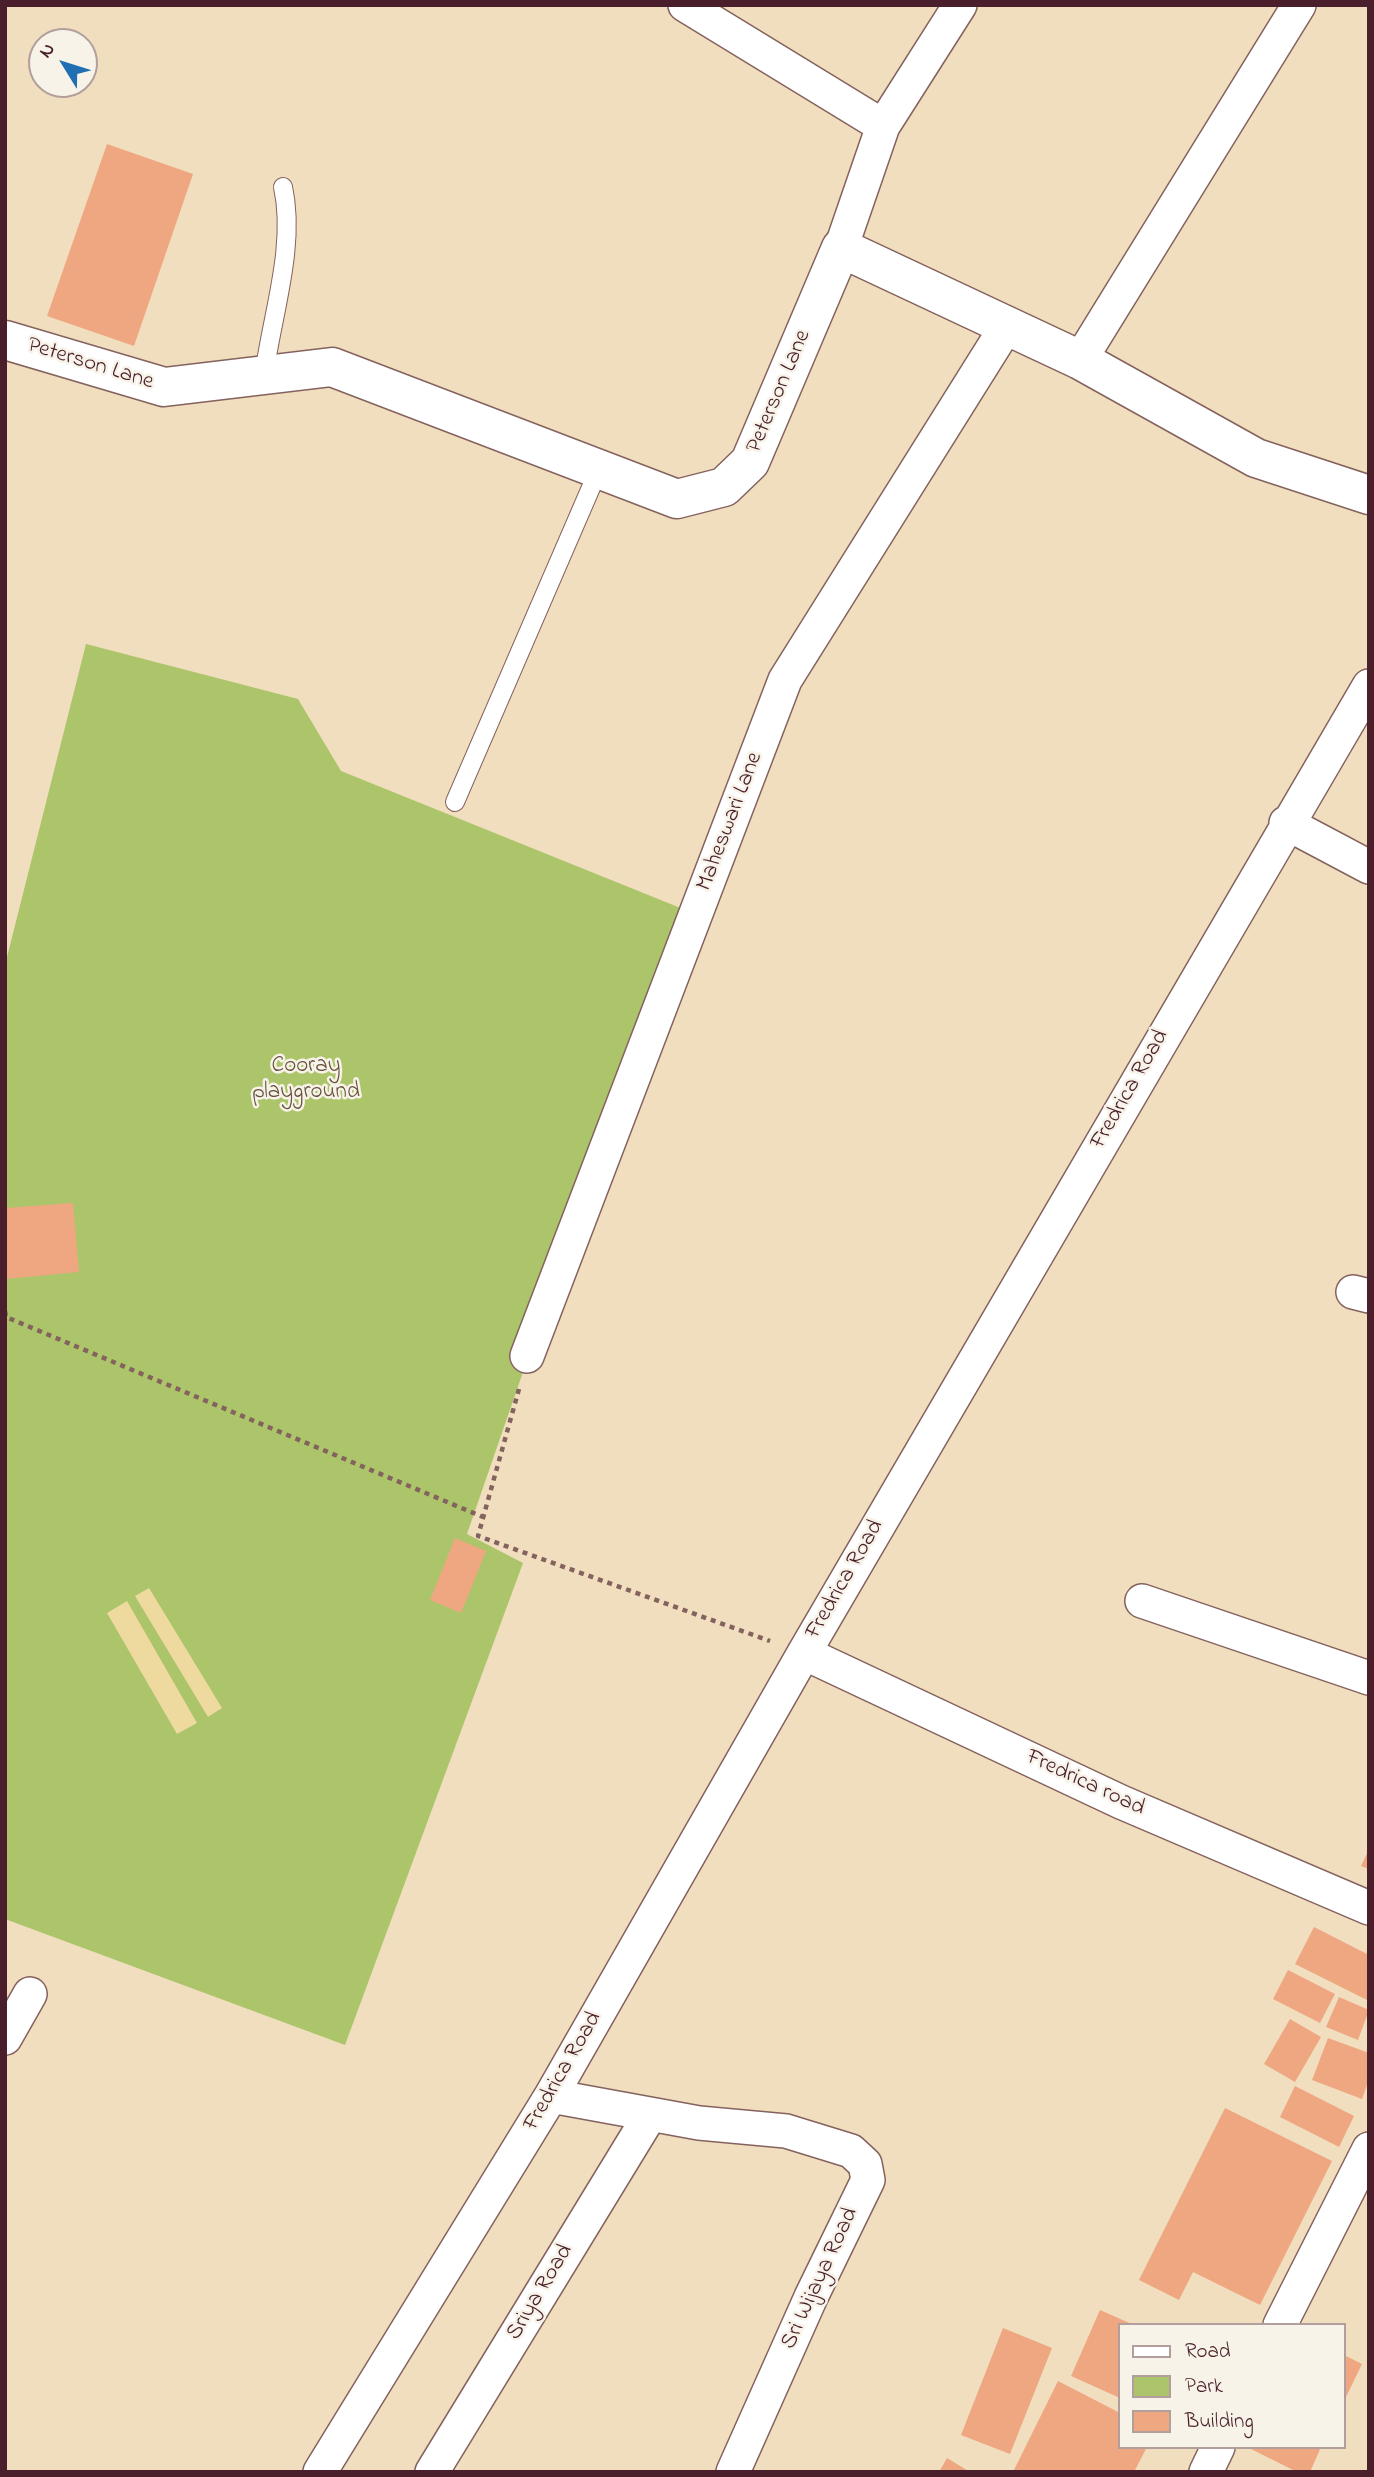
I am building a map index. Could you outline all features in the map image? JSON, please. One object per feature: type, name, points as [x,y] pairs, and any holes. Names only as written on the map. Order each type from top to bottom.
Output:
[{"type":"street","points":[[685,5],[883,125]]},
{"type":"street","points":[[960,5],[883,125],[841,248],[1080,360],[1256,458],[1369,495]]},
{"type":"street","points":[[1080,360],[1299,5]]},
{"type":"street","name":"Peterson Lane","points":[[5,340],[164,387],[332,366],[677,499],[724,487],[750,461],[841,248]]},
{"type":"street","name":"Maheswari Lane","points":[[527,1356],[785,680],[1008,324]]},
{"type":"street","name":"Fredrica Road","points":[[320,2472],[551,2096],[804,1653],[1286,823],[1369,686]]},
{"type":"street","points":[[1286,823],[1369,867]]},
{"type":"street","points":[[1142,1601],[1369,1678]]},
{"type":"street","name":"Fredrica road","points":[[804,1653],[1121,1802],[1369,1908]]},
{"type":"street","points":[[5,2038],[30,1994]]},
{"type":"street","name":"Sri Wijaya Road","points":[[551,2096],[699,2123],[786,2131],[850,2151],[865,2164],[868,2180],[811,2297],[733,2472]]},
{"type":"street","name":"Sriya Road","points":[[432,2472],[650,2115]]},
{"type":"street","points":[[1281,2323],[1369,2149]]},
{"type":"street","points":[[1206,2472],[1217,2449]]},
{"type":"lane","points":[[264,375],[271,321],[281,289],[290,216],[283,187]]},
{"type":"lane","points":[[455,802],[600,469]]},
{"type":"path","points":[[5,1311],[6,1317],[483,1517]]},
{"type":"path","points":[[527,1356],[478,1536],[804,1653]]},
{"type":"green space","name":"Cooray playground","points":[[86,644],[298,699],[341,771],[683,909],[467,1534],[523,1563],[345,2045],[5,1919],[5,965]]},
{"type":"sand","points":[[149,1588],[222,1708],[208,1717],[135,1596]]},
{"type":"sand","points":[[127,1601],[197,1723],[177,1734],[107,1613]]},
{"type":"building","points":[[107,144],[193,174],[134,346],[47,316]]},
{"type":"building","points":[[73,1203],[79,1272],[5,1279],[5,1208]]},
{"type":"building","points":[[455,1538],[486,1551],[461,1613],[430,1600]]},
{"type":"building","points":[[1369,1849],[1369,1869],[1361,1866]]},
{"type":"building","points":[[1314,1927],[1369,1955],[1369,2001],[1295,1964]]},
{"type":"building","points":[[1288,1970],[1335,1994],[1320,2023],[1273,1999]]},
{"type":"building","points":[[1339,1997],[1369,2010],[1358,2040],[1326,2027]]},
{"type":"building","points":[[1290,2019],[1321,2037],[1295,2082],[1264,2064]]},
{"type":"building","points":[[1328,2038],[1369,2053],[1369,2079],[1362,2099],[1312,2080]]},
{"type":"building","points":[[1295,2086],[1354,2116],[1339,2147],[1280,2117]]},
{"type":"building","points":[[1225,2108],[1332,2161],[1260,2305],[1193,2272],[1179,2300],[1139,2280]]},
{"type":"building","points":[[1100,2310],[1129,2323],[1118,2323],[1118,2397],[1071,2376]]},
{"type":"building","points":[[1003,2328],[1052,2348],[1010,2454],[961,2435]]},
{"type":"building","points":[[1346,2356],[1362,2364],[1346,2397]]},
{"type":"building","points":[[1058,2381],[1118,2412],[1118,2449],[1146,2449],[1134,2472],[1013,2472]]},
{"type":"building","points":[[1251,2449],[1320,2449],[1310,2472],[1297,2472]]},
{"type":"building","points":[[947,2458],[970,2472],[939,2472]]}]
